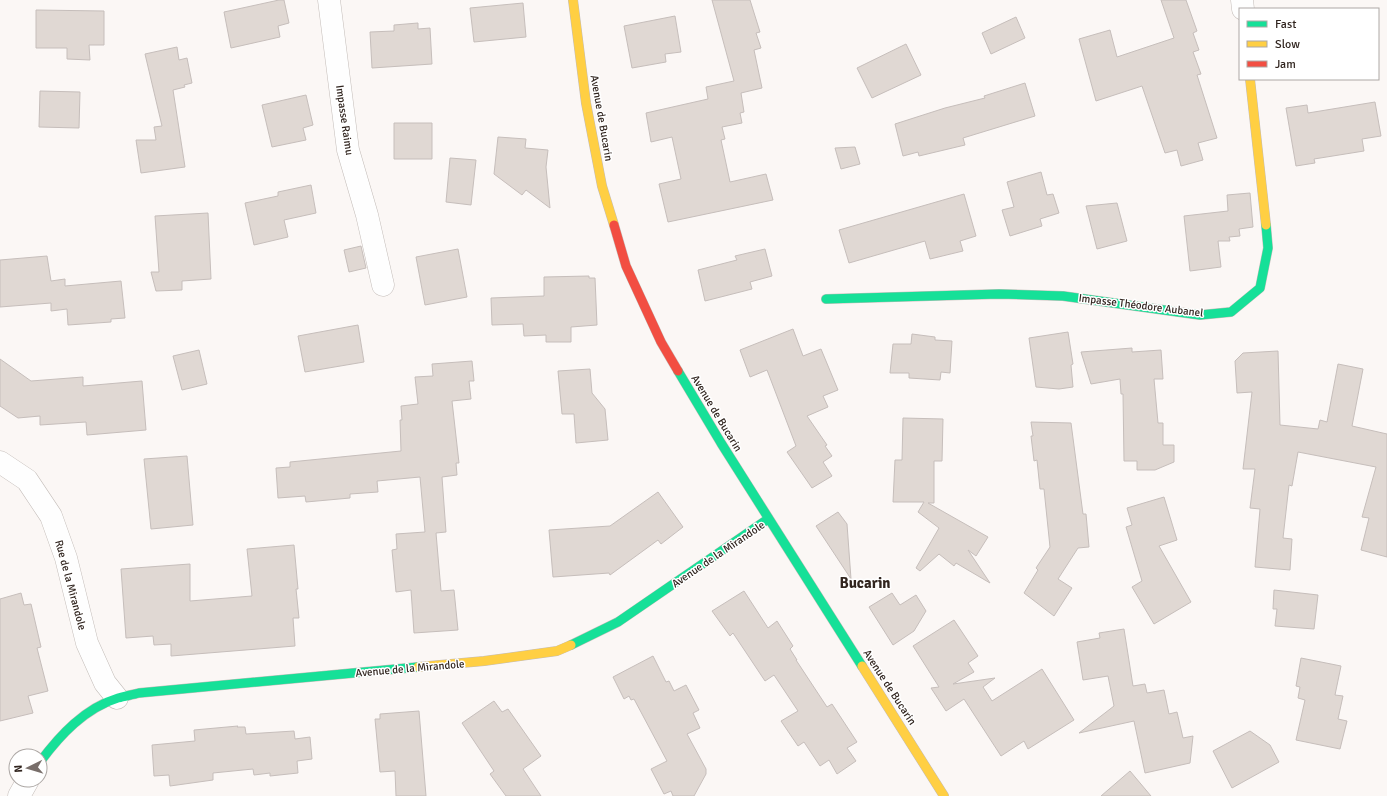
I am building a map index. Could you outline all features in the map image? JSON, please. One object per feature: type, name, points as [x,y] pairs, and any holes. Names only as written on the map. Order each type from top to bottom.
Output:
[{"type":"street","name":"Impasse Raimu","points":[[329,0],[348,150],[367,215],[383,285]]},
{"type":"street","name":"Avenue de Bucarin","points":[[573,0],[586,103],[602,186],[626,266],[661,342],[768,519],[944,796]]},
{"type":"street","name":"Impasse Théodore Aubanel","points":[[826,299],[999,294],[1063,296],[1200,315],[1231,312],[1260,288],[1268,248],[1250,80]]},
{"type":"street","name":"Rue de la Mirandole","points":[[0,462],[27,480],[51,516],[66,558],[87,643],[105,683],[117,698]]},
{"type":"street","name":"Avenue de la Mirandole","points":[[48,752],[69,727],[96,707],[117,698],[139,693],[484,661],[557,651],[618,622],[768,519]]},
{"type":"building","points":[[284,0],[289,23],[278,26],[280,37],[231,48],[224,12]]},
{"type":"building","points":[[712,0],[750,0],[760,32],[756,33],[761,48],[754,50],[762,88],[741,93],[744,112],[740,113],[742,123],[722,127],[725,139],[721,140],[730,182],[766,174],[773,200],[668,222],[659,184],[681,179],[672,137],[651,142],[646,113],[708,99],[706,87],[734,81]]},
{"type":"building","points":[[1161,0],[1186,0],[1197,31],[1193,33],[1199,50],[1193,52],[1201,74],[1197,75],[1217,138],[1198,143],[1203,160],[1181,166],[1177,150],[1165,153],[1142,86],[1096,101],[1079,39],[1110,30],[1117,57],[1174,38]]},
{"type":"building","points":[[523,3],[526,37],[474,42],[470,8]]},
{"type":"building","points":[[36,10],[104,11],[104,45],[89,45],[90,60],[67,59],[67,48],[36,48]]},
{"type":"building","points":[[675,16],[681,52],[665,54],[666,62],[632,68],[624,26]]},
{"type":"building","points":[[1016,17],[1025,38],[991,54],[982,33]]},
{"type":"building","points":[[418,23],[418,29],[430,28],[432,64],[372,68],[370,32],[394,31],[394,25]]},
{"type":"building","points":[[906,44],[921,75],[872,98],[857,68]]},
{"type":"building","points":[[177,47],[179,60],[187,58],[192,83],[184,85],[185,87],[173,90],[185,167],[141,173],[136,140],[156,140],[154,127],[162,126],[145,54]]},
{"type":"building","points":[[1025,83],[1035,116],[963,138],[965,145],[919,156],[918,152],[903,156],[895,124],[945,108],[985,98],[984,96]]},
{"type":"building","points":[[40,91],[80,92],[79,128],[39,127]]},
{"type":"building","points":[[306,95],[313,125],[303,128],[306,140],[272,147],[262,105]]},
{"type":"building","points":[[1375,102],[1381,136],[1362,139],[1364,151],[1314,159],[1315,163],[1296,166],[1286,108],[1307,105],[1308,113]]},
{"type":"building","points":[[394,123],[432,123],[432,159],[394,159]]},
{"type":"building","points":[[498,137],[526,139],[525,148],[548,150],[546,167],[550,208],[526,190],[522,195],[494,174]]},
{"type":"building","points":[[855,147],[860,164],[841,169],[835,148]]},
{"type":"building","points":[[450,158],[476,160],[471,205],[446,202]]},
{"type":"building","points":[[1041,172],[1047,195],[1053,194],[1059,213],[1040,219],[1042,226],[1010,236],[1002,210],[1014,207],[1007,182]]},
{"type":"building","points":[[311,185],[316,213],[284,220],[288,237],[254,245],[245,203],[278,196],[278,192]]},
{"type":"building","points":[[1250,193],[1253,227],[1239,229],[1240,236],[1229,237],[1230,241],[1218,241],[1221,267],[1190,271],[1184,216],[1228,211],[1227,195]]},
{"type":"building","points":[[964,194],[976,236],[960,241],[963,251],[930,259],[925,241],[849,263],[839,230]]},
{"type":"building","points":[[1117,203],[1127,241],[1097,249],[1086,206]]},
{"type":"building","points":[[208,213],[211,279],[182,281],[182,290],[156,291],[151,272],[159,272],[155,216]]},
{"type":"building","points":[[361,246],[366,268],[349,272],[344,250]]},
{"type":"building","points":[[458,249],[467,297],[425,305],[416,257]]},
{"type":"building","points":[[765,249],[772,276],[750,282],[752,289],[705,301],[698,270],[737,260],[735,256]]},
{"type":"building","points":[[47,256],[51,281],[65,279],[65,286],[121,281],[125,318],[111,319],[111,322],[68,325],[67,309],[51,311],[51,303],[0,307],[0,260]]},
{"type":"building","points":[[589,276],[589,278],[595,278],[597,325],[571,327],[571,342],[546,342],[546,335],[524,336],[523,324],[492,325],[491,298],[544,296],[544,277]]},
{"type":"building","points":[[358,325],[364,362],[305,372],[298,336]]},
{"type":"building","points":[[793,329],[803,356],[821,349],[838,390],[823,396],[828,407],[807,416],[827,445],[825,446],[832,456],[823,462],[832,476],[812,488],[787,452],[796,446],[767,370],[750,377],[740,350]]},
{"type":"building","points":[[1068,332],[1073,364],[1071,365],[1073,387],[1059,389],[1036,387],[1029,338]]},
{"type":"building","points":[[912,334],[935,337],[935,340],[952,341],[950,373],[941,372],[940,380],[909,378],[909,373],[890,373],[893,344],[911,344]]},
{"type":"building","points":[[1132,348],[1132,352],[1161,350],[1163,379],[1154,379],[1158,423],[1163,423],[1163,445],[1174,445],[1174,462],[1155,470],[1137,470],[1137,461],[1124,461],[1123,394],[1121,394],[1120,379],[1091,384],[1081,352]]},
{"type":"building","points":[[199,350],[207,384],[182,390],[173,356]]},
{"type":"building","points":[[1278,351],[1280,425],[1318,429],[1320,420],[1327,422],[1338,364],[1363,369],[1352,426],[1387,434],[1387,557],[1361,550],[1369,518],[1362,517],[1376,467],[1298,452],[1292,486],[1289,485],[1283,538],[1292,539],[1290,570],[1255,567],[1260,509],[1250,508],[1255,469],[1243,469],[1252,392],[1237,393],[1235,361],[1243,353]]},
{"type":"building","points":[[0,359],[31,381],[83,377],[83,386],[142,381],[146,430],[87,435],[86,422],[40,425],[40,416],[18,418],[0,406]]},
{"type":"building","points":[[472,361],[474,381],[469,381],[471,399],[452,401],[459,463],[456,463],[457,475],[442,477],[446,532],[436,533],[441,591],[454,590],[458,630],[414,633],[411,590],[396,592],[392,550],[397,549],[396,534],[425,532],[420,477],[377,481],[378,492],[350,494],[350,498],[306,502],[305,496],[278,498],[276,468],[290,467],[290,462],[401,451],[401,406],[418,404],[415,377],[433,376],[432,364]]},
{"type":"building","points":[[590,369],[592,393],[605,409],[608,440],[576,443],[574,414],[562,414],[558,371]]},
{"type":"building","points":[[903,418],[943,419],[942,461],[934,461],[934,503],[928,503],[988,537],[976,556],[968,550],[990,583],[956,563],[954,566],[939,554],[920,571],[916,568],[939,528],[918,512],[924,502],[893,502],[895,460],[902,460]]},
{"type":"building","points":[[1031,422],[1071,423],[1083,514],[1086,514],[1089,547],[1078,548],[1058,579],[1072,588],[1054,616],[1024,593],[1038,570],[1036,568],[1050,547],[1044,489],[1040,489],[1037,460],[1034,461]]},
{"type":"building","points":[[187,456],[193,525],[151,529],[144,459]]},
{"type":"building","points":[[658,492],[683,527],[661,544],[658,540],[610,575],[609,573],[553,577],[549,530],[610,526]]},
{"type":"building","points":[[1164,497],[1177,540],[1159,546],[1191,602],[1154,624],[1132,587],[1142,581],[1126,527],[1132,525],[1127,508]]},
{"type":"building","points":[[838,512],[847,524],[851,579],[816,526]]},
{"type":"building","points":[[294,545],[299,618],[293,618],[295,646],[171,656],[171,644],[154,645],[153,636],[126,638],[121,569],[190,564],[190,601],[252,596],[247,549]]},
{"type":"building","points":[[1274,590],[1318,595],[1314,629],[1275,626],[1277,609],[1273,609]]},
{"type":"building","points":[[744,591],[768,628],[777,621],[793,646],[790,649],[796,660],[827,707],[832,704],[857,742],[847,748],[856,761],[837,774],[829,760],[820,766],[804,742],[798,746],[781,721],[798,711],[774,675],[765,681],[733,633],[730,636],[712,611]]},
{"type":"building","points":[[21,593],[24,605],[31,604],[41,647],[37,648],[48,691],[28,696],[33,713],[0,721],[0,599]]},
{"type":"building","points":[[892,593],[900,605],[916,595],[926,611],[914,631],[893,645],[869,607]]},
{"type":"building","points":[[954,620],[978,656],[968,663],[974,672],[953,684],[995,678],[983,687],[992,701],[1042,669],[1074,720],[1028,749],[1024,741],[1001,756],[964,699],[946,711],[931,688],[939,687],[913,646]]},
{"type":"building","points":[[1124,629],[1133,686],[1145,684],[1147,693],[1164,690],[1169,714],[1177,712],[1183,738],[1193,736],[1190,763],[1145,773],[1134,721],[1079,733],[1114,706],[1108,676],[1083,680],[1077,642],[1100,638],[1099,633]]},
{"type":"building","points":[[653,656],[666,682],[669,681],[674,691],[686,685],[699,710],[693,713],[700,728],[687,734],[706,769],[706,774],[694,796],[673,796],[671,791],[664,794],[651,769],[667,761],[634,699],[631,700],[629,696],[624,699],[613,677]]},
{"type":"building","points":[[1301,658],[1341,666],[1335,695],[1343,696],[1338,719],[1347,721],[1340,749],[1296,740],[1305,700],[1298,698],[1300,687],[1296,686]]},
{"type":"building","points":[[494,701],[502,712],[508,709],[541,756],[523,769],[541,796],[506,796],[490,774],[494,771],[462,723]]},
{"type":"building","points":[[419,711],[426,796],[396,796],[395,771],[380,772],[375,719],[380,719],[380,714]]},
{"type":"building","points":[[238,726],[237,727],[245,727],[246,734],[294,731],[295,739],[310,737],[312,759],[297,761],[298,773],[270,776],[270,773],[254,775],[253,769],[213,773],[213,780],[170,786],[169,775],[154,776],[152,745],[195,741],[194,730]]},
{"type":"building","points":[[1250,731],[1270,745],[1279,762],[1232,788],[1213,751]]},
{"type":"building","points":[[1130,771],[1151,796],[1101,796]]},
{"type":"traffic: fast","points":[[826,299],[999,294],[1063,296],[1200,315],[1231,312],[1260,288],[1268,248],[1266,225]]},
{"type":"traffic: fast","points":[[678,371],[721,443],[862,666]]},
{"type":"traffic: fast","points":[[571,645],[618,622],[768,519]]},
{"type":"traffic: fast","points":[[48,752],[56,742],[84,716],[95,708],[121,697],[139,693],[418,667]]},
{"type":"traffic: slow","points":[[573,0],[586,103],[602,186],[614,225]]},
{"type":"traffic: slow","points":[[1250,80],[1266,225]]},
{"type":"traffic: slow","points":[[418,667],[484,661],[557,651],[571,645]]},
{"type":"traffic: slow","points":[[862,666],[944,796]]},
{"type":"traffic: jam","points":[[614,225],[626,266],[661,342],[678,371]]},
{"type":"district","name":"Bucarin","points":[[865,583]]}]
